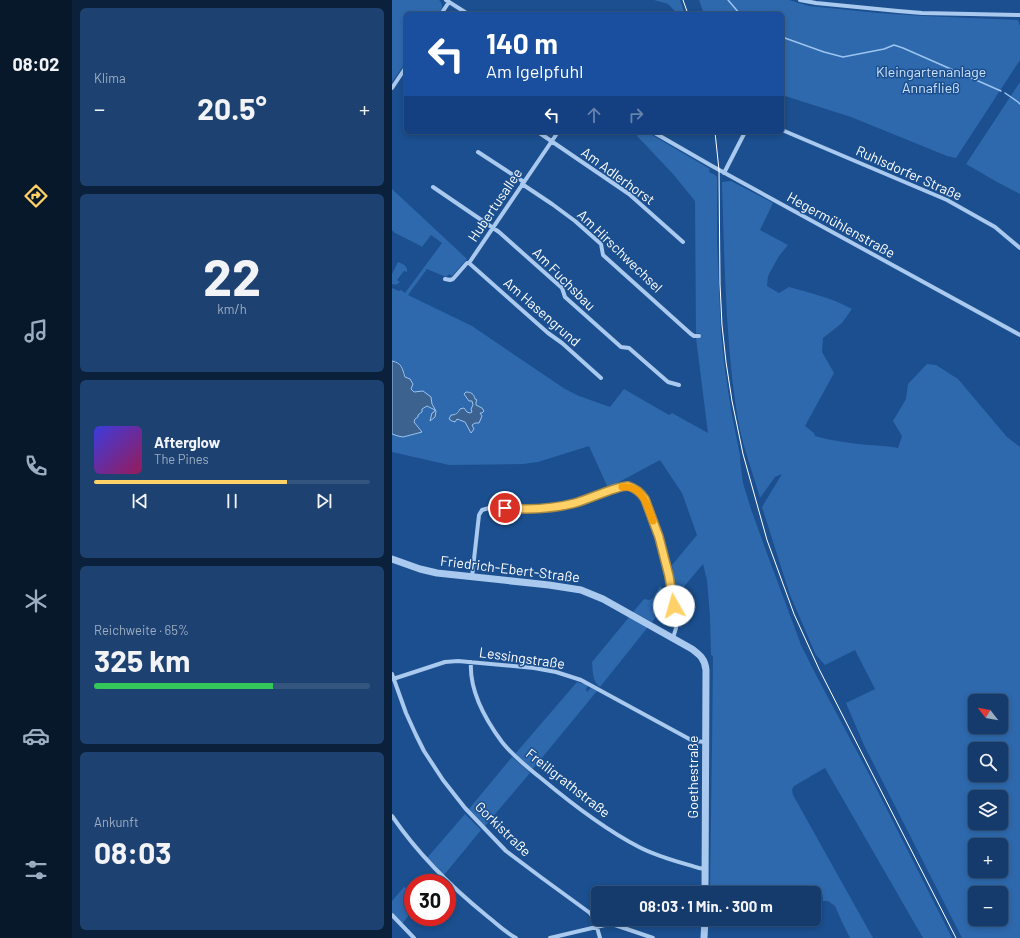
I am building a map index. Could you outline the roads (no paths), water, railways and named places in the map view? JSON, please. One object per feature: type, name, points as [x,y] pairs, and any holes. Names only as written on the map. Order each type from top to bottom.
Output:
[{"type":"street","points":[[800,0],[898,11],[1020,15]]},
{"type":"street","points":[[442,12],[447,1],[465,12]]},
{"type":"street","points":[[392,88],[404,70]]},
{"type":"street","name":"Ruhlsdorfer Straße","points":[[784,131],[947,200],[995,227],[1020,248]]},
{"type":"street","name":"Am Adlerhorst","points":[[541,134],[629,194],[683,242]]},
{"type":"street","name":"Hubertusallee","points":[[445,279],[453,279],[467,263],[469,263],[557,134]]},
{"type":"street","name":"Hegermühlenstraße","points":[[656,134],[724,173],[1020,335]]},
{"type":"street","points":[[724,173],[744,134]]},
{"type":"street","name":"Am Hirschwechsel","points":[[478,152],[575,221],[601,244],[603,255],[691,334],[694,336],[699,336]]},
{"type":"street","name":"Am Fuchsbau","points":[[433,187],[499,232],[562,288],[565,297],[621,347],[629,348],[668,382],[679,384]]},
{"type":"street","name":"Am Hasengrund","points":[[469,263],[601,378]]},
{"type":"street","points":[[472,577],[479,515],[482,510],[489,508],[548,508],[587,500],[621,487],[628,486],[638,490],[642,494],[659,537],[671,584],[676,628],[673,638]]},
{"type":"street","name":"Friedrich-Ebert-Straße","points":[[392,559],[429,572],[549,585],[581,590],[597,596],[673,638],[697,652],[704,660]]},
{"type":"street","name":"Goethestraße","points":[[704,660],[706,670],[705,886]]},
{"type":"street","name":"Lessingstraße","points":[[393,676],[444,662],[458,661],[534,668],[556,672],[581,680],[694,741],[706,742]]},
{"type":"street","name":"Freiligrathstraße","points":[[471,662],[471,678],[475,694],[485,716],[503,743],[522,763],[567,800],[630,842],[665,858],[699,868],[705,868]]},
{"type":"street","name":"Gorkistraße","points":[[393,676],[406,713],[418,740],[430,761],[456,797],[506,850],[530,870],[591,914]]},
{"type":"street","points":[[392,816],[411,842],[455,889],[516,938]]},
{"type":"street","points":[[392,915],[414,938]]},
{"type":"street","points":[[552,938],[596,926]]},
{"type":"street","name":"Gorkistraße","points":[[596,926],[600,938]]},
{"type":"street","points":[[618,926],[653,938]]},
{"type":"street","points":[[704,938],[705,926]]},
{"type":"waterway","points":[[728,0],[738,12]]},
{"type":"waterway","points":[[784,38],[843,57],[884,49],[894,45],[1001,91]]},
{"type":"waterway","points":[[1005,93],[1020,104]]},
{"type":"tram line","points":[[683,0],[687,12]]},
{"type":"tram line","points":[[715,134],[719,170],[720,284],[726,362],[743,454],[767,540],[794,614],[819,669],[956,938]]},
{"type":"park label","name":"Kleingartenanlage Annafließ","points":[[931,80]]}]
